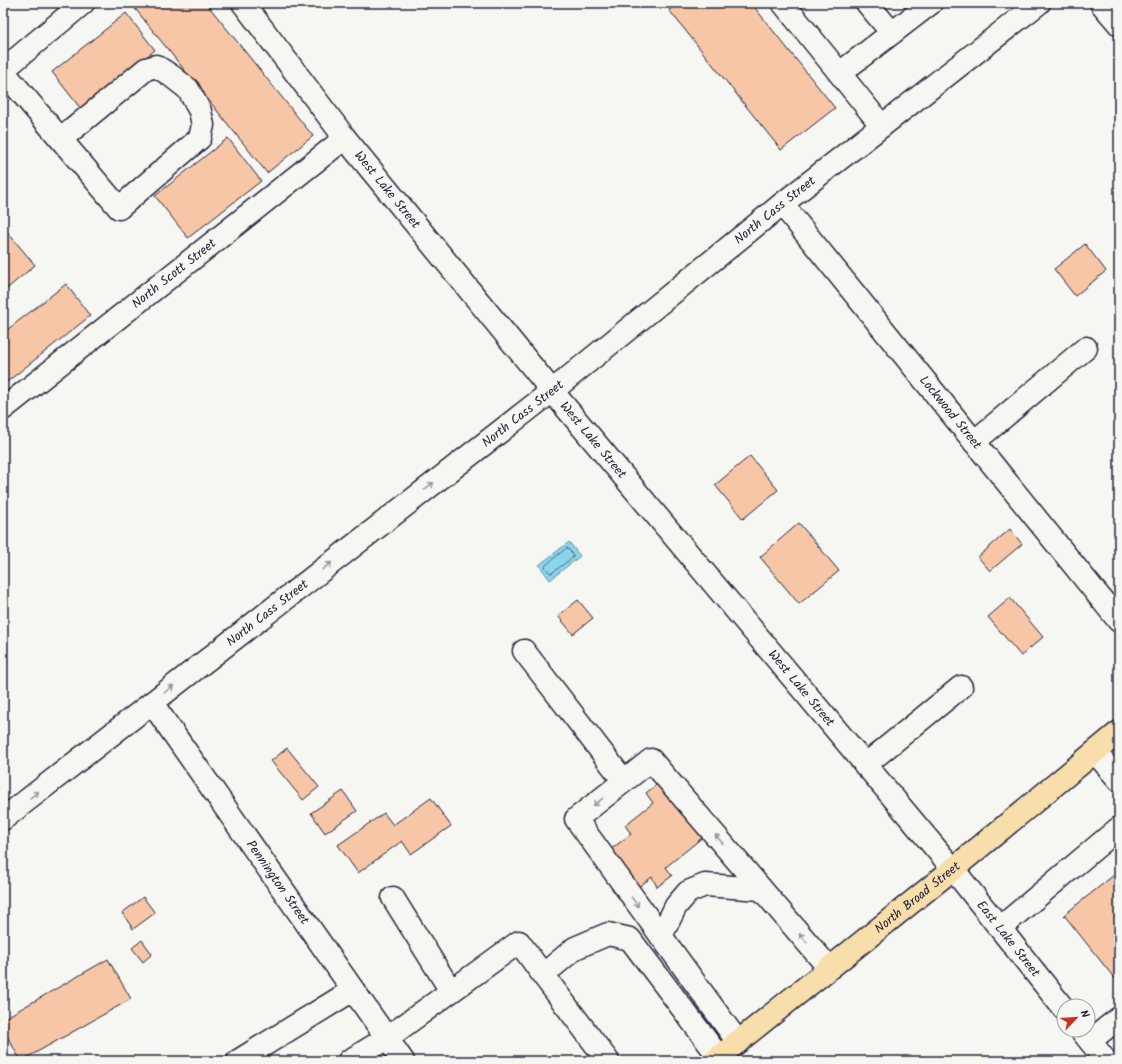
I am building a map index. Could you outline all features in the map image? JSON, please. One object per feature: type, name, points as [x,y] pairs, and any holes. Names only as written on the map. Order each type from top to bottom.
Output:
[{"type":"main road","name":"North Broad Street","points":[[717,1059],[828,968],[953,869],[1119,732]]},
{"type":"street","points":[[61,139],[146,69],[156,66],[188,89],[200,111],[203,126],[200,138],[119,208],[61,139],[3,70],[84,3]]},
{"type":"street","name":"West Lake Street","points":[[243,3],[345,138],[552,390],[953,869]]},
{"type":"street","points":[[783,3],[882,126]]},
{"type":"street","points":[[867,3],[892,33]]},
{"type":"street","points":[[840,73],[931,3]]},
{"type":"street","name":"North Cass Street","points":[[3,819],[552,390],[782,204],[1039,3]]},
{"type":"street","points":[[1101,3],[1119,24]]},
{"type":"street","name":"North Scott Street","points":[[3,409],[345,138]]},
{"type":"street","name":"Lockwood Street","points":[[782,204],[1119,621]]},
{"type":"street","points":[[974,442],[1086,348]]},
{"type":"street","points":[[524,651],[624,782]]},
{"type":"street","points":[[865,765],[961,688]]},
{"type":"street","name":"Pennington Street","points":[[152,703],[403,1061]]},
{"type":"street","points":[[1095,752],[1119,780]]},
{"type":"street","points":[[738,1042],[576,819],[651,760],[828,968]]},
{"type":"street","points":[[1000,928],[1119,828]]},
{"type":"street","name":"East Lake Street","points":[[953,869],[1056,999]]},
{"type":"street","points":[[661,936],[676,906],[688,892],[705,886],[761,889]]},
{"type":"street","points":[[393,898],[451,991]]},
{"type":"street","points":[[544,974],[575,948],[608,934],[630,939],[717,1059]]},
{"type":"street","points":[[349,1061],[387,1038],[520,942],[608,1061]]},
{"type":"street","points":[[238,1061],[354,990]]},
{"type":"street","points":[[1096,1030],[1119,1018]]},
{"type":"street","points":[[1087,1038],[1106,1061]]},
{"type":"water","points":[[569,542],[580,556],[550,580],[539,565]]},
{"type":"building","points":[[137,3],[206,3],[313,136],[267,173],[133,6]]},
{"type":"building","points":[[678,3],[751,3],[835,108],[781,150],[669,10]]},
{"type":"building","points":[[126,13],[155,50],[81,109],[52,72]]},
{"type":"building","points":[[228,138],[261,181],[188,238],[155,196]]},
{"type":"building","points":[[3,227],[35,265],[3,292]]},
{"type":"building","points":[[1085,244],[1106,271],[1075,296],[1054,269]]},
{"type":"building","points":[[66,284],[90,316],[3,385],[3,333]]},
{"type":"building","points":[[750,456],[778,490],[743,519],[715,485]]},
{"type":"building","points":[[799,523],[839,571],[799,604],[760,557]]},
{"type":"building","points":[[1010,529],[1022,544],[990,571],[978,557]]},
{"type":"building","points":[[1010,598],[1043,637],[1021,656],[988,617]]},
{"type":"building","points":[[578,600],[593,618],[573,634],[558,616]]},
{"type":"building","points":[[287,748],[319,787],[303,800],[271,761]]},
{"type":"building","points":[[662,780],[703,837],[666,867],[672,876],[657,887],[652,877],[633,891],[606,853],[631,834],[625,825],[653,803],[646,793]]},
{"type":"building","points":[[343,791],[357,811],[325,833],[311,813]]},
{"type":"building","points":[[431,798],[451,826],[411,854],[402,841],[358,873],[338,845],[384,813],[393,825]]},
{"type":"building","points":[[1119,871],[1119,976],[1115,979],[1064,915]]},
{"type":"building","points":[[143,897],[155,913],[133,929],[122,913]]},
{"type":"building","points":[[142,940],[152,954],[143,962],[132,948]]},
{"type":"building","points":[[108,959],[131,999],[21,1061],[3,1029],[3,1019]]}]
